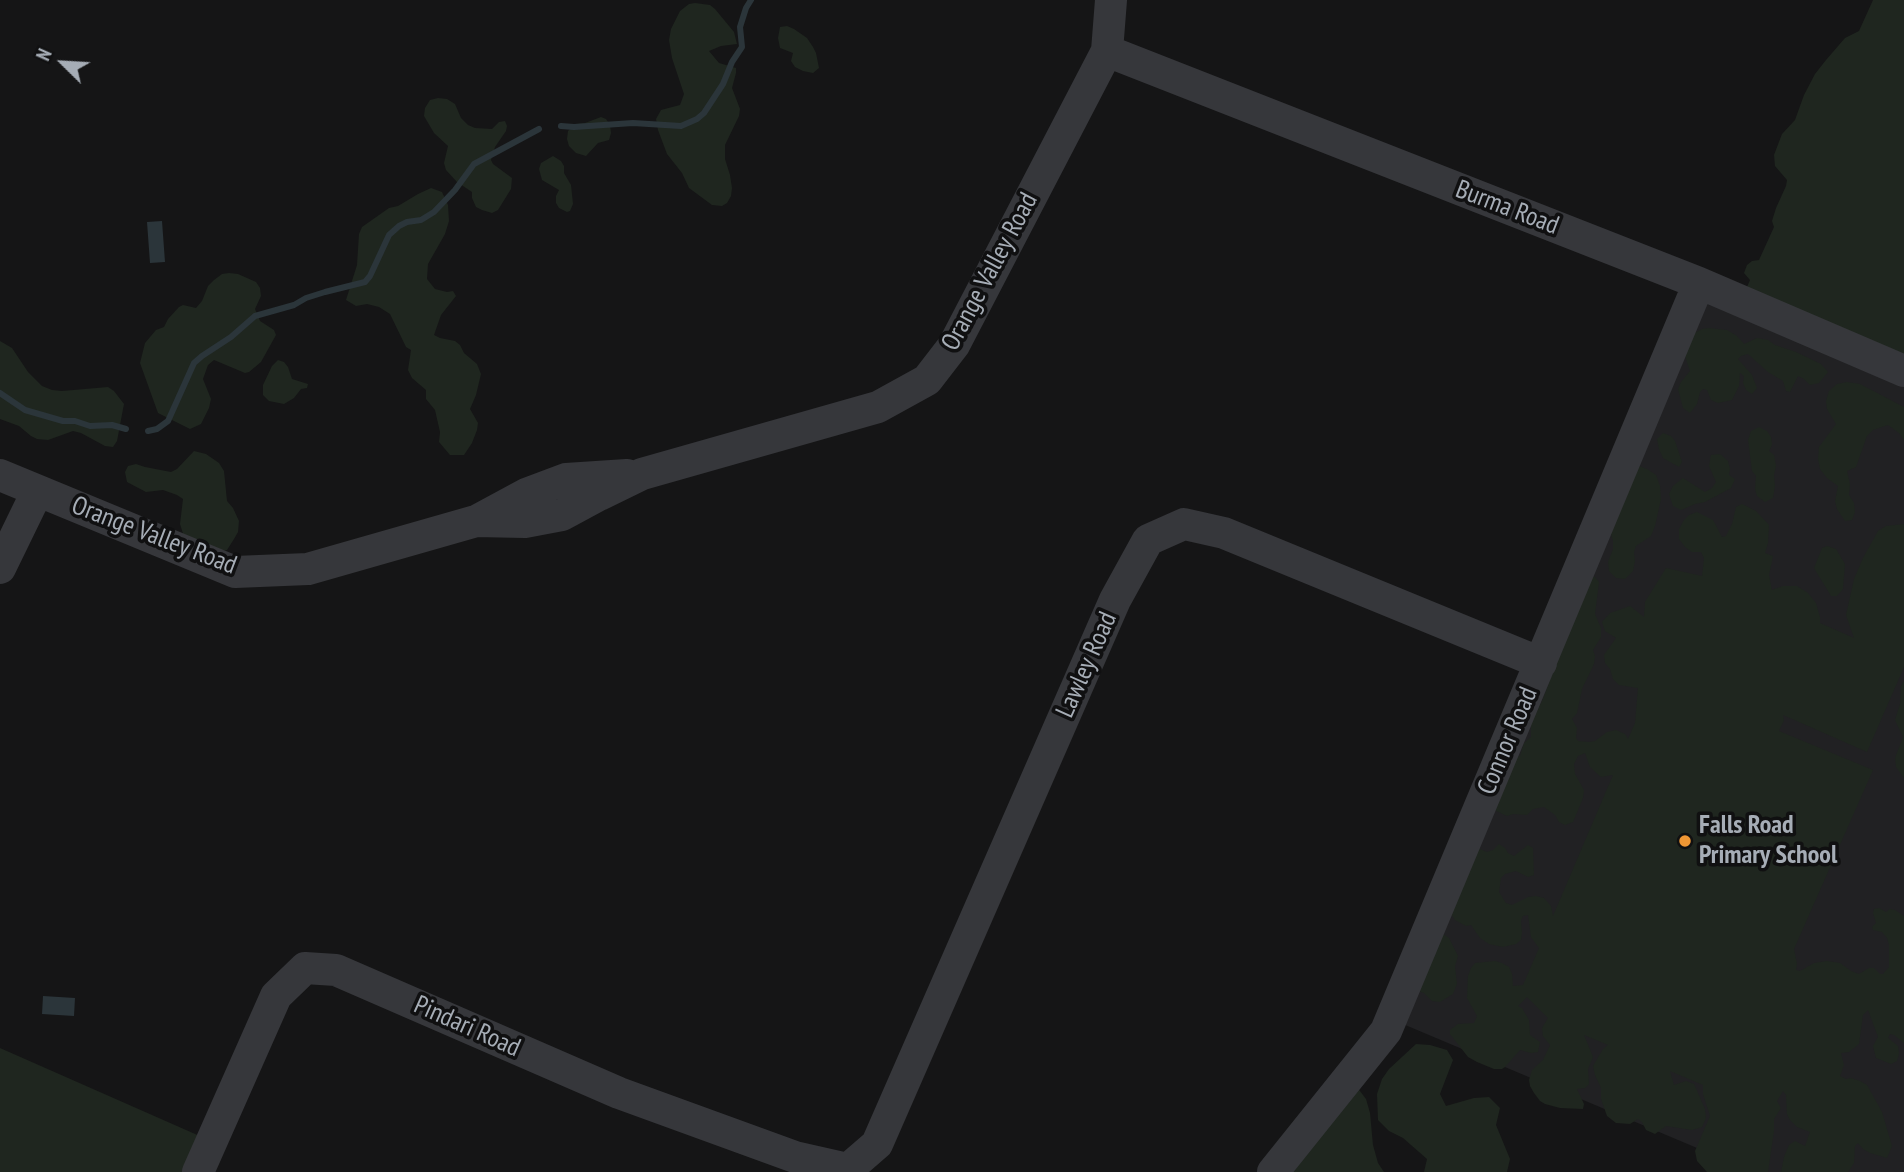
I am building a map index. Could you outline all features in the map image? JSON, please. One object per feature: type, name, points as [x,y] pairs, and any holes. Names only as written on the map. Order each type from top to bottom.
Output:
[{"type":"street","name":"Orange Valley Road","points":[[0,475],[234,572],[308,569],[476,521],[526,494],[566,479],[642,474],[878,407],[928,380],[954,345],[1107,51],[1111,0]]},
{"type":"street","name":"Burma Road","points":[[1107,51],[1699,283],[1904,371]]},
{"type":"street","name":"Connor Road","points":[[1273,1172],[1386,1031],[1699,283]]},
{"type":"street","points":[[0,568],[37,492]]},
{"type":"street","name":"Lawley Road","points":[[848,1169],[877,1144],[1115,600],[1148,540],[1184,524],[1224,533],[1541,663]]},
{"type":"street","name":"Pindari Road","points":[[198,1172],[276,996],[305,968],[336,970],[619,1093],[795,1157],[848,1169]]},
{"type":"shaded area","points":[[1873,0],[1904,0],[1904,371],[1741,301],[1750,280],[1744,273],[1747,265],[1759,260],[1774,227],[1772,221],[1786,186],[1787,180],[1775,166],[1774,155],[1782,134],[1795,120],[1815,74],[1845,38],[1859,31]]},
{"type":"shaded area","points":[[695,3],[710,5],[715,9],[734,32],[737,44],[709,51],[719,63],[736,68],[732,88],[740,109],[725,145],[725,159],[732,188],[731,196],[722,206],[712,205],[689,188],[682,173],[667,154],[656,119],[661,110],[680,105],[684,94],[669,40],[680,11]]},
{"type":"shaded area","points":[[787,26],[807,38],[813,47],[819,68],[813,73],[795,67],[791,61],[793,53],[780,48],[780,27]]},
{"type":"shaded area","points":[[438,98],[455,104],[461,118],[475,128],[492,129],[499,122],[505,121],[506,131],[495,147],[491,160],[512,178],[511,189],[498,210],[492,213],[476,207],[472,192],[446,170],[444,163],[448,146],[434,133],[424,116],[430,100]]},
{"type":"shaded area","points":[[601,117],[610,125],[609,140],[598,143],[586,156],[576,153],[569,146],[568,131],[575,124]]},
{"type":"shaded area","points":[[553,156],[561,161],[571,185],[573,204],[567,212],[556,203],[559,190],[542,180],[539,169],[541,163]]},
{"type":"shaded area","points":[[431,188],[442,192],[448,205],[449,221],[445,234],[428,264],[427,279],[435,289],[453,291],[456,296],[441,315],[434,335],[460,345],[464,353],[477,364],[481,374],[470,409],[478,423],[477,430],[464,455],[450,455],[439,442],[440,432],[435,410],[426,399],[426,390],[412,378],[408,370],[411,350],[406,347],[390,314],[379,307],[367,304],[356,306],[346,300],[357,265],[362,227],[389,208]]},
{"type":"shaded area","points":[[162,221],[165,262],[150,263],[147,222]]},
{"type":"shaded area","points":[[229,273],[256,282],[261,296],[255,309],[260,321],[274,330],[276,335],[261,362],[249,372],[245,373],[214,360],[208,365],[203,379],[211,399],[209,408],[201,424],[190,429],[158,413],[140,363],[145,343],[156,330],[164,327],[179,307],[183,305],[196,308],[208,286],[222,274]]},
{"type":"shaded area","name":"Falls Road Primary School","points":[[1699,283],[1904,371],[1904,1172],[1754,1172],[1391,1019]]},
{"type":"shaded area","points":[[1709,328],[1727,330],[1744,344],[1757,338],[1768,340],[1821,364],[1828,372],[1819,383],[1810,385],[1798,376],[1790,392],[1786,391],[1783,381],[1748,354],[1741,356],[1738,359],[1752,375],[1757,388],[1752,394],[1746,390],[1744,376],[1740,373],[1739,386],[1732,400],[1718,403],[1711,400],[1707,390],[1703,389],[1690,413],[1683,408],[1678,389],[1690,371],[1685,356],[1693,334]]},
{"type":"shaded area","points":[[0,341],[12,348],[28,372],[42,386],[62,391],[108,387],[114,391],[124,404],[117,441],[113,447],[73,431],[48,440],[37,439],[19,426],[0,419]]},
{"type":"shaded area","points":[[278,360],[288,367],[292,379],[308,384],[307,388],[301,389],[294,398],[284,404],[269,401],[263,395],[263,385]]},
{"type":"shaded area","points":[[1837,384],[1860,384],[1904,407],[1904,440],[1888,425],[1873,430],[1867,436],[1856,467],[1847,471],[1849,495],[1855,512],[1852,520],[1845,521],[1835,501],[1838,486],[1820,469],[1818,459],[1819,447],[1836,424],[1827,409],[1829,391]]},
{"type":"shaded area","points":[[1759,427],[1771,437],[1772,445],[1769,451],[1774,455],[1776,466],[1773,498],[1765,502],[1757,496],[1755,489],[1756,476],[1752,471],[1748,440],[1751,431]]},
{"type":"shaded area","points":[[1663,433],[1675,441],[1682,462],[1679,467],[1663,458],[1657,439]]},
{"type":"shaded area","points":[[194,451],[206,454],[219,463],[224,471],[227,501],[239,521],[238,532],[227,550],[220,552],[185,540],[180,524],[183,499],[163,490],[146,492],[127,482],[125,472],[128,466],[136,464],[171,472]]},
{"type":"shaded area","points":[[1720,454],[1728,461],[1729,475],[1735,479],[1731,488],[1705,502],[1681,510],[1673,506],[1669,494],[1673,486],[1683,478],[1705,492],[1712,488],[1716,482],[1709,466],[1711,455]]},
{"type":"shaded area","points":[[1631,463],[1656,475],[1661,499],[1651,536],[1636,546],[1633,571],[1625,579],[1616,578],[1609,571],[1608,562],[1613,541],[1606,530]]},
{"type":"shaded area","name":"Falls Road Primary School","points":[[1742,504],[1756,511],[1769,525],[1765,553],[1773,556],[1769,575],[1772,590],[1783,586],[1797,586],[1808,593],[1816,603],[1820,623],[1854,638],[1846,615],[1854,579],[1863,558],[1878,531],[1886,526],[1904,524],[1904,667],[1867,752],[1783,715],[1784,720],[1779,731],[1873,770],[1794,949],[1796,970],[1827,961],[1840,963],[1859,974],[1874,968],[1883,974],[1889,967],[1889,945],[1882,932],[1873,930],[1872,927],[1876,923],[1874,909],[1879,908],[1886,912],[1895,910],[1904,916],[1904,1043],[1894,1035],[1890,1034],[1888,1038],[1898,1046],[1897,1061],[1891,1064],[1876,1058],[1873,1046],[1878,1037],[1868,1010],[1863,1015],[1859,1044],[1849,1052],[1841,1053],[1844,1065],[1840,1076],[1867,1085],[1882,1112],[1892,1146],[1887,1158],[1870,1153],[1858,1143],[1855,1146],[1854,1163],[1848,1172],[1781,1172],[1789,1145],[1795,1141],[1805,1146],[1810,1132],[1797,1127],[1790,1120],[1783,1091],[1777,1101],[1781,1108],[1774,1119],[1768,1172],[1707,1172],[1697,1161],[1695,1151],[1710,1116],[1703,1085],[1670,1071],[1674,1085],[1686,1081],[1694,1084],[1705,1109],[1706,1118],[1702,1127],[1692,1130],[1666,1126],[1655,1134],[1646,1130],[1638,1119],[1630,1124],[1616,1123],[1607,1116],[1593,1066],[1608,1045],[1584,1035],[1593,1057],[1588,1069],[1589,1084],[1585,1088],[1577,1089],[1584,1104],[1583,1109],[1545,1104],[1534,1093],[1529,1080],[1532,1070],[1543,1060],[1550,1045],[1543,1036],[1542,1028],[1548,1018],[1527,997],[1518,1006],[1529,1020],[1530,1035],[1540,1042],[1538,1052],[1520,1050],[1505,1067],[1494,1069],[1468,1057],[1450,1034],[1450,1030],[1458,1024],[1474,1023],[1477,1016],[1467,998],[1468,976],[1475,963],[1502,963],[1509,967],[1513,986],[1523,985],[1539,948],[1531,937],[1528,915],[1523,916],[1521,921],[1521,940],[1503,947],[1489,944],[1480,938],[1471,925],[1466,926],[1455,920],[1451,914],[1463,874],[1470,872],[1471,867],[1470,845],[1487,852],[1499,844],[1514,856],[1528,845],[1533,848],[1534,875],[1528,877],[1516,871],[1505,874],[1501,878],[1499,892],[1506,903],[1512,905],[1528,897],[1544,898],[1551,906],[1553,916],[1613,775],[1601,777],[1590,767],[1585,753],[1578,756],[1574,764],[1575,774],[1584,790],[1583,798],[1573,822],[1565,825],[1544,807],[1533,809],[1527,815],[1507,816],[1494,810],[1516,757],[1520,756],[1524,743],[1531,737],[1531,723],[1543,699],[1588,576],[1595,577],[1599,582],[1595,614],[1601,628],[1601,637],[1593,650],[1594,664],[1582,689],[1577,713],[1572,719],[1577,728],[1576,738],[1578,741],[1595,741],[1607,732],[1616,730],[1625,734],[1628,739],[1635,723],[1638,688],[1619,685],[1613,679],[1604,655],[1616,638],[1605,631],[1602,622],[1610,613],[1630,606],[1644,617],[1645,602],[1666,568],[1702,576],[1704,558],[1701,552],[1692,552],[1679,539],[1679,529],[1684,520],[1697,512],[1713,520],[1722,537],[1726,536],[1736,507]]},
{"type":"shaded area","points":[[1827,546],[1836,549],[1845,564],[1843,589],[1837,596],[1831,596],[1814,568],[1822,548]]},
{"type":"shaded area","points":[[1904,681],[1904,778],[1896,767],[1895,758],[1903,737],[1895,720]]},
{"type":"shaded area","points":[[1443,934],[1449,938],[1458,956],[1455,966],[1457,984],[1453,994],[1440,1002],[1432,1001],[1418,991]]},
{"type":"shaded area","points":[[43,996],[75,998],[74,1016],[42,1014]]},
{"type":"shaded area","points":[[1416,1044],[1447,1050],[1453,1060],[1440,1094],[1446,1106],[1489,1097],[1500,1108],[1496,1125],[1510,1159],[1507,1172],[1424,1172],[1427,1159],[1378,1120],[1377,1094],[1382,1079]]},
{"type":"shaded area","points":[[0,1048],[211,1141],[198,1172],[0,1172]]},
{"type":"shaded area","points":[[1357,1087],[1366,1099],[1373,1145],[1378,1163],[1384,1172],[1273,1172]]},
{"type":"waterway","points":[[561,126],[633,123],[681,126],[697,119],[723,84],[742,47],[740,27],[751,0]]},
{"type":"waterway","points":[[148,431],[157,429],[168,421],[194,363],[202,356],[231,337],[255,316],[294,305],[325,292],[365,282],[389,235],[399,226],[421,220],[434,212],[474,164],[539,129]]},
{"type":"waterway","points":[[0,393],[25,410],[63,421],[75,421],[90,426],[112,425],[126,429]]},
{"type":"place","name":"Falls Road Primary School","points":[[1685,841]]}]
